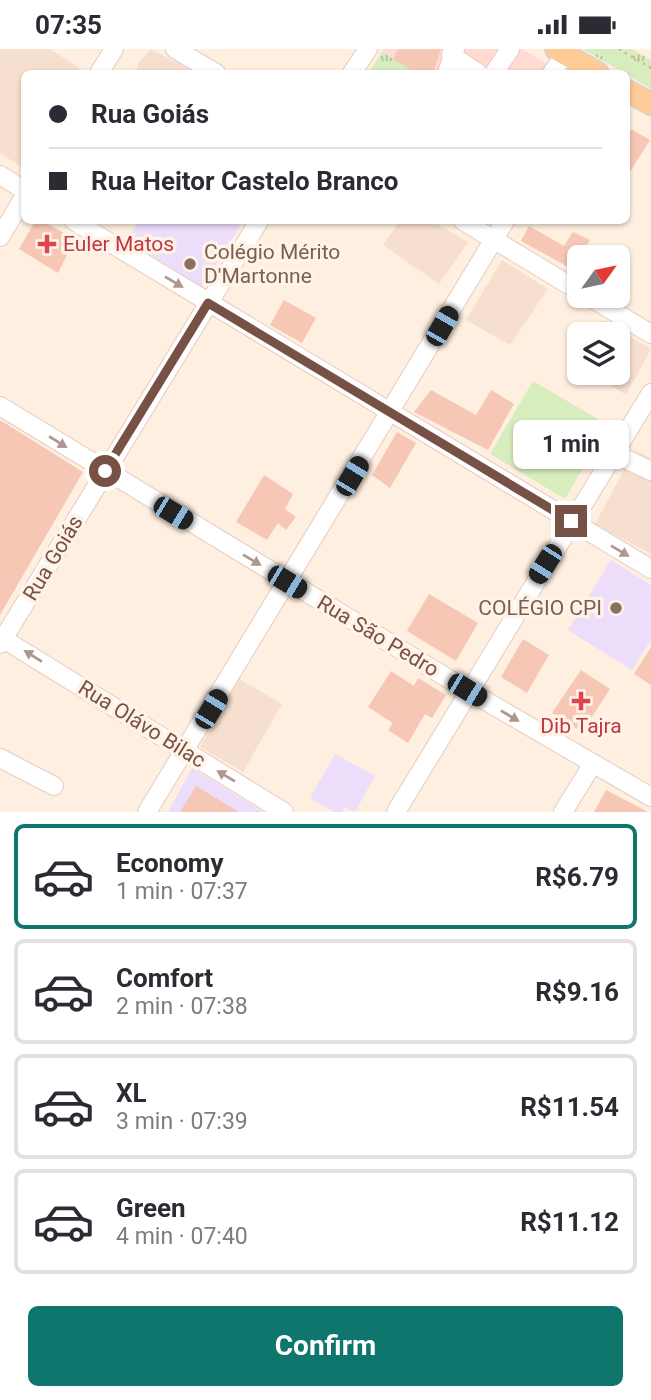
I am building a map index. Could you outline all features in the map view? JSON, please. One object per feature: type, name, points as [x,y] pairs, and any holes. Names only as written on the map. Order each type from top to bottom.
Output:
[{"type":"main road","points":[[561,51],[593,70]]},
{"type":"main road","points":[[630,92],[651,104]]},
{"type":"street","points":[[101,70],[114,49]]},
{"type":"street","points":[[175,49],[211,70]]},
{"type":"street","points":[[354,70],[368,49]]},
{"type":"street","points":[[496,70],[510,49]]},
{"type":"street","points":[[553,70],[561,51]]},
{"type":"street","points":[[448,70],[453,52],[474,70]]},
{"type":"street","points":[[0,175],[21,188]]},
{"type":"street","points":[[0,237],[21,202]]},
{"type":"street","points":[[79,224],[651,569]]},
{"type":"street","name":"Rua Goiás","points":[[1,640],[257,224]]},
{"type":"street","points":[[468,224],[567,284]]},
{"type":"street","points":[[147,812],[503,224]]},
{"type":"street","points":[[608,308],[651,334]]},
{"type":"street","points":[[396,812],[467,690],[651,393]]},
{"type":"street","name":"Rua São Pedro","points":[[0,406],[592,765],[650,795]]},
{"type":"street","points":[[614,453],[651,471]]},
{"type":"street","name":"Rua Olávo Bilac","points":[[1,640],[284,812]]},
{"type":"street","points":[[0,758],[54,786]]},
{"type":"street","points":[[563,812],[592,765]]},
{"type":"path","points":[[619,49],[651,68]]},
{"type":"shaded area","points":[[0,49],[50,49],[81,69],[21,70],[20,166],[0,153]]},
{"type":"shaded area","points":[[151,49],[189,70],[137,70],[138,64]]},
{"type":"shaded area","points":[[383,49],[522,49],[557,70],[412,70],[382,52]]},
{"type":"shaded area","name":"Colégio Mérito D'Martonne","points":[[137,224],[241,224],[202,287],[127,240]]},
{"type":"shaded area","points":[[398,224],[437,224],[468,242],[439,284],[383,245]]},
{"type":"shaded area","points":[[502,260],[548,289],[510,345],[466,320]]},
{"type":"shaded area","points":[[630,337],[651,349],[626,395],[610,385],[630,385]]},
{"type":"shaded area","points":[[635,450],[651,458],[651,554],[595,524]]},
{"type":"shaded area","name":"COLÉGIO CPI","points":[[611,560],[651,585],[651,640],[632,670],[568,630]]},
{"type":"shaded area","points":[[239,679],[282,704],[243,772],[200,747]]},
{"type":"shaded area","points":[[335,754],[375,776],[355,812],[345,807],[342,812],[334,812],[310,798]]},
{"type":"shaded area","points":[[192,768],[263,812],[168,812]]},
{"type":"green space","points":[[583,49],[632,49],[651,60],[651,89],[630,77],[630,70],[619,70]]},
{"type":"green space","points":[[382,52],[412,70],[370,70]]},
{"type":"green space","points":[[533,381],[608,425],[565,499],[490,454]]},
{"type":"building","points":[[398,49],[441,49],[434,70],[411,70],[393,59]]},
{"type":"building","points":[[630,130],[650,140],[630,172]]},
{"type":"building","name":"Euler Matos","points":[[33,224],[48,224],[75,239],[58,273],[19,249]]},
{"type":"building","points":[[529,226],[564,246],[573,232],[590,240],[587,245],[567,245],[567,266],[521,241]]},
{"type":"building","points":[[284,300],[316,318],[302,343],[270,325]]},
{"type":"building","points":[[431,390],[476,415],[491,390],[514,404],[488,450],[414,412]]},
{"type":"building","points":[[0,420],[83,472],[0,615]]},
{"type":"building","points":[[397,432],[416,443],[390,488],[372,475]]},
{"type":"building","points":[[264,475],[293,494],[285,509],[296,517],[286,530],[278,523],[267,540],[236,522]]},
{"type":"building","points":[[429,594],[478,623],[456,661],[407,631]]},
{"type":"building","points":[[523,639],[549,655],[527,693],[501,677]]},
{"type":"building","points":[[651,647],[651,685],[634,674]]},
{"type":"building","name":"Dib Tajra","points":[[581,670],[610,689],[582,732],[552,713]]},
{"type":"building","points":[[391,671],[414,686],[418,678],[446,695],[432,718],[425,714],[408,743],[388,730],[393,723],[368,707]]},
{"type":"building","points":[[196,786],[239,812],[180,812]]},
{"type":"building","points":[[606,790],[648,812],[594,812]]},
{"type":"place","name":"Euler Matos","points":[[47,244]]},
{"type":"place","name":"Colégio Mérito D'Martonne","points":[[190,264]]},
{"type":"place","name":"COLÉGIO CPI","points":[[616,608]]},
{"type":"place","name":"Dib Tajra","points":[[581,701]]},
{"type":"route","points":[[105,471],[208,303],[571,521]]}]
